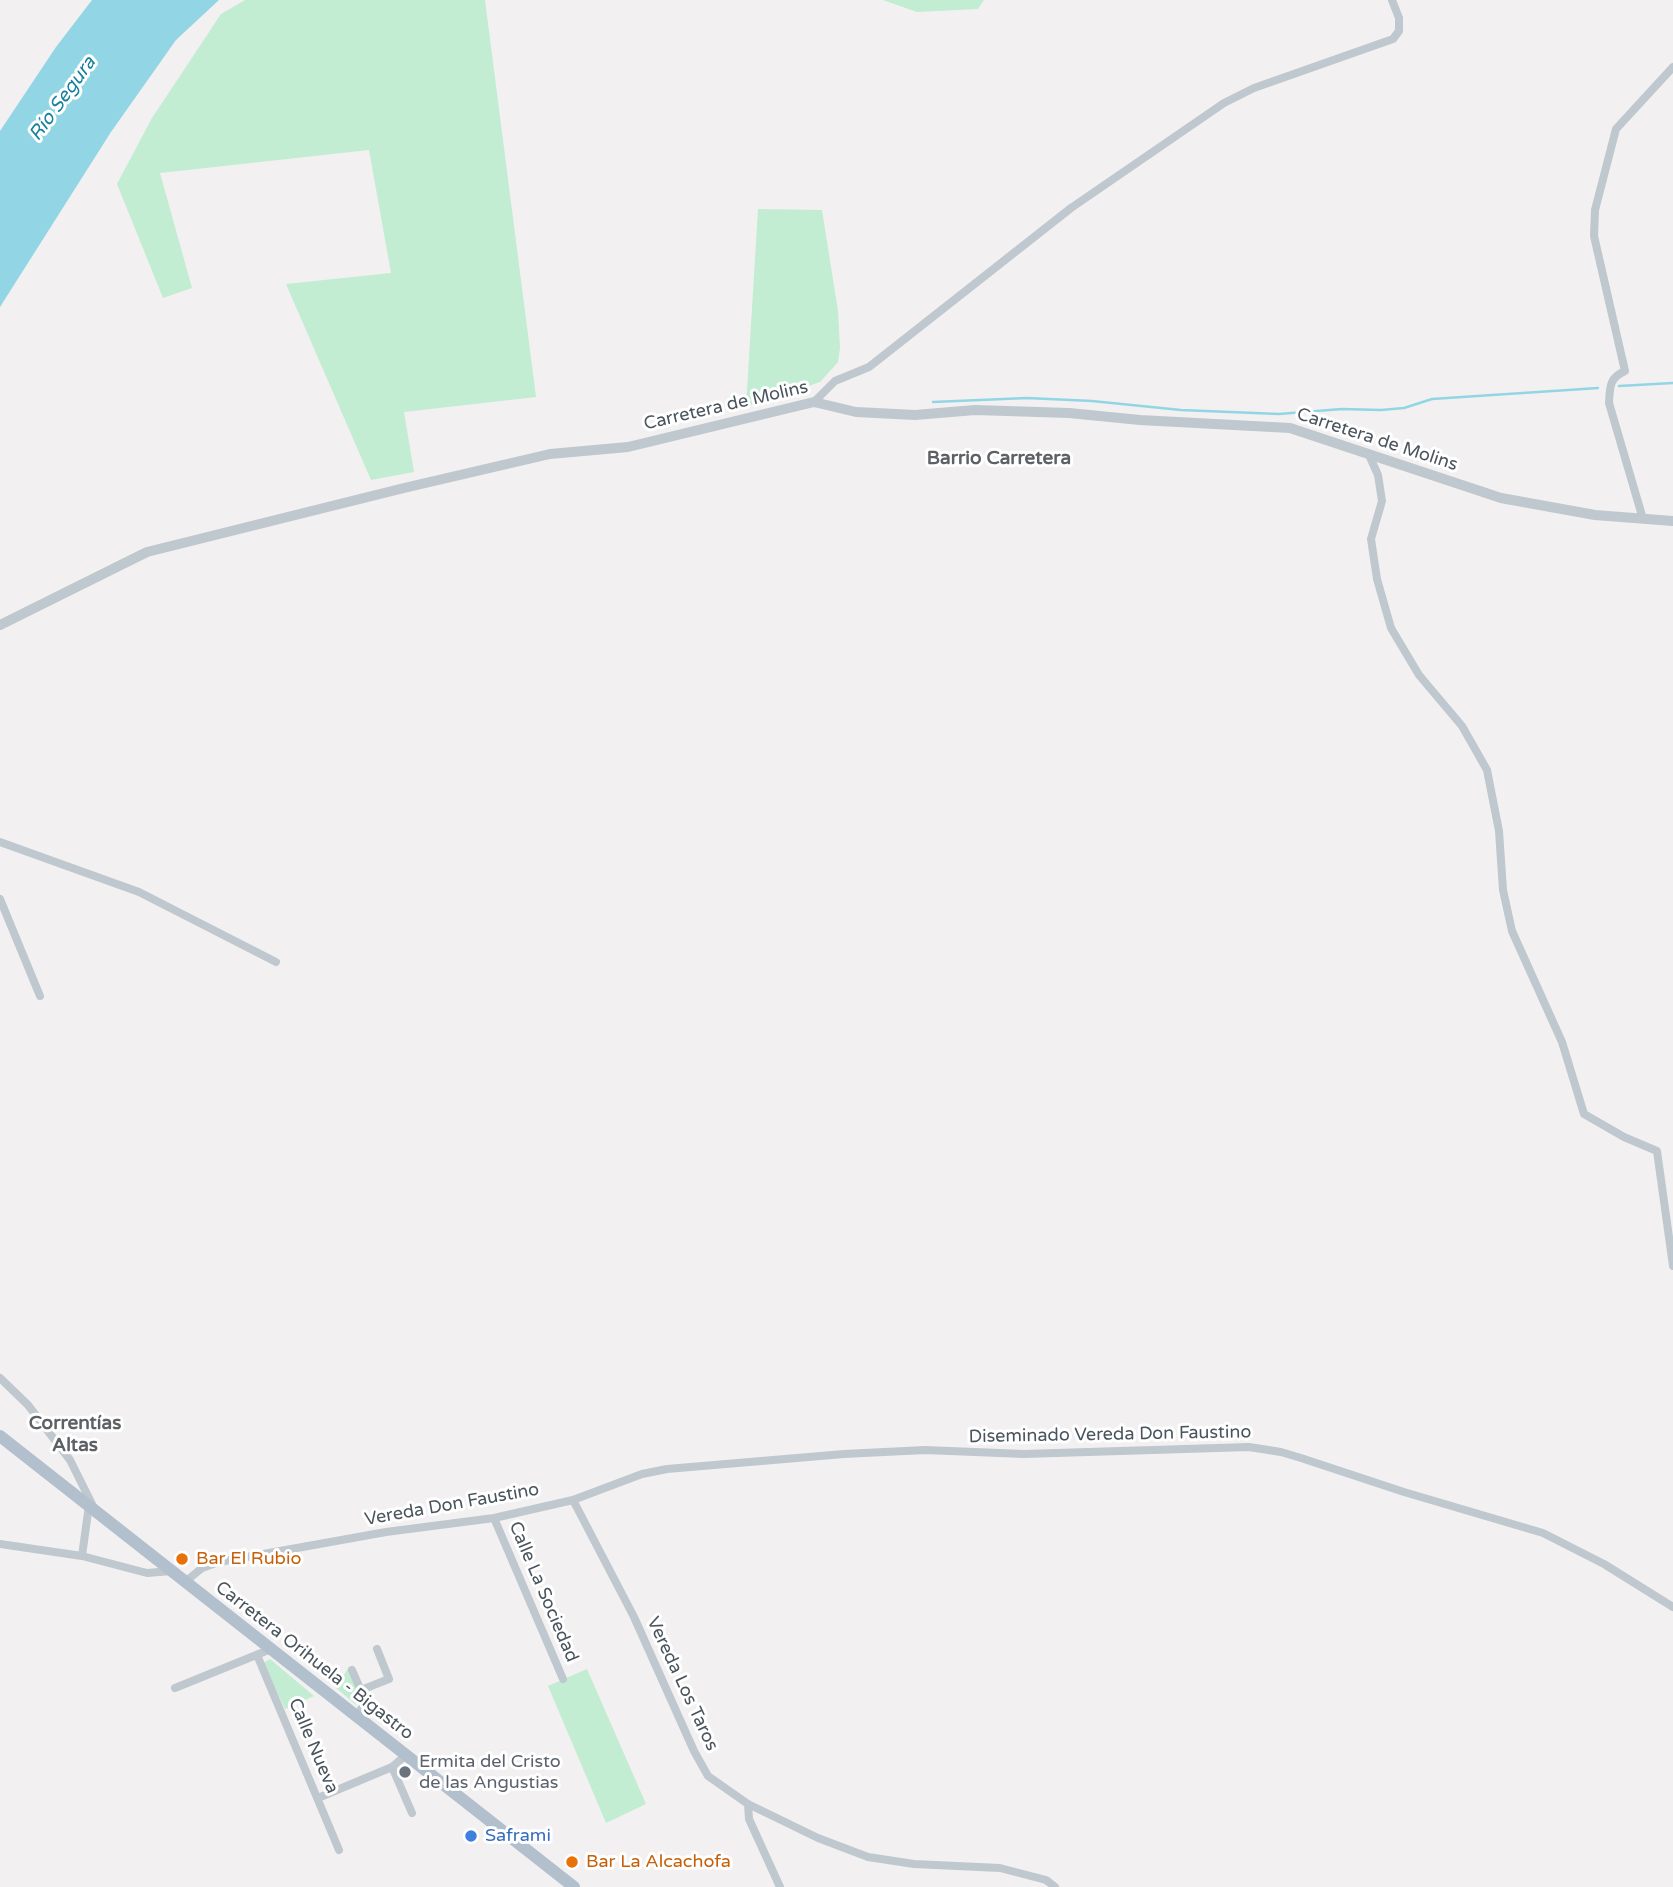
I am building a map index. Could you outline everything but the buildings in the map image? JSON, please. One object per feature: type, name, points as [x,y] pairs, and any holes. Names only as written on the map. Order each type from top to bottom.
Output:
[{"type":"main road","name":"Carretera Orihuela - Bigastro","points":[[0,1436],[574,1887]]},
{"type":"street","points":[[814,402],[835,381],[869,367],[1071,208],[1223,103],[1254,88],[1393,39],[1399,31],[1399,18],[1392,0]]},
{"type":"street","points":[[1643,519],[1609,403],[1610,384],[1616,375],[1625,370],[1594,236],[1595,210],[1616,129],[1673,67]]},
{"type":"street","name":"Carretera de Molins","points":[[0,625],[147,552],[537,457],[628,447],[814,402],[856,412],[915,415],[975,410],[1069,413],[1140,420],[1290,428],[1501,498],[1595,515],[1673,521]]},
{"type":"street","points":[[1369,455],[1378,475],[1382,501],[1371,539],[1377,579],[1391,628],[1419,675],[1462,726],[1488,770],[1499,831],[1503,890],[1512,931],[1562,1042],[1584,1114],[1624,1137],[1657,1151],[1673,1266]]},
{"type":"street","points":[[0,842],[139,892],[276,962]]},
{"type":"street","points":[[0,899],[40,996]]},
{"type":"street","points":[[0,1378],[28,1405],[70,1460],[92,1508],[82,1556]]},
{"type":"street","name":"Diseminado Vereda Don Faustino","points":[[810,1457],[925,1450],[1024,1454],[1249,1447],[1281,1452],[1544,1533],[1604,1564],[1673,1607]]},
{"type":"street","name":"Vereda Don Faustino","points":[[185,1582],[202,1568],[219,1562],[386,1532],[494,1518],[573,1500],[642,1474],[678,1468],[810,1457]]},
{"type":"street","name":"Vereda Los Taros","points":[[573,1500],[634,1617],[694,1751],[708,1776],[748,1804],[818,1838],[868,1857],[914,1864],[1000,1868],[1046,1880],[1055,1887]]},
{"type":"street","name":"Calle La Sociedad","points":[[494,1518],[563,1679]]},
{"type":"street","points":[[0,1544],[82,1556],[147,1573],[172,1571]]},
{"type":"street","points":[[175,1688],[271,1649]]},
{"type":"street","points":[[361,1690],[389,1679],[377,1649]]},
{"type":"street","name":"Calle Nueva","points":[[257,1655],[339,1850]]},
{"type":"street","points":[[352,1670],[366,1702],[356,1716]]},
{"type":"street","points":[[318,1798],[392,1767],[406,1755]]},
{"type":"street","points":[[392,1767],[412,1813]]},
{"type":"street","points":[[748,1804],[749,1819],[780,1887]]},
{"type":"green space","points":[[245,0],[485,0],[536,397],[404,412],[414,472],[371,480],[286,284],[391,273],[369,150],[160,173],[192,288],[163,298],[117,184],[152,118],[221,14]]},
{"type":"green space","points":[[883,0],[984,0],[978,9],[917,12]]},
{"type":"green space","points":[[758,209],[822,210],[838,311],[840,348],[838,362],[820,382],[746,407]]},
{"type":"green space","points":[[270,1659],[314,1696],[285,1709],[263,1663]]},
{"type":"green space","points":[[348,1669],[361,1697],[356,1705],[335,1687]]},
{"type":"green space","points":[[587,1669],[646,1804],[606,1823],[548,1686]]},
{"type":"water","name":"Río Segura","points":[[92,0],[219,0],[176,40],[111,132],[0,307],[0,131],[56,47]]},
{"type":"waterway","points":[[1619,386],[1673,383]]},
{"type":"waterway","points":[[933,402],[1027,398],[1181,410],[1279,414],[1342,409],[1381,410],[1404,408],[1432,399],[1598,388]]},
{"type":"place","name":"Bar El Rubio","points":[[182,1559]]},
{"type":"place","name":"Ermita del Cristo de las Angustias","points":[[405,1772]]},
{"type":"place","name":"Saframi","points":[[471,1836]]},
{"type":"place","name":"Bar La Alcachofa","points":[[572,1862]]},
{"type":"district","name":"Barrio Carretera","points":[[999,459]]},
{"type":"district","name":"Correntías Altas","points":[[75,1435]]}]
